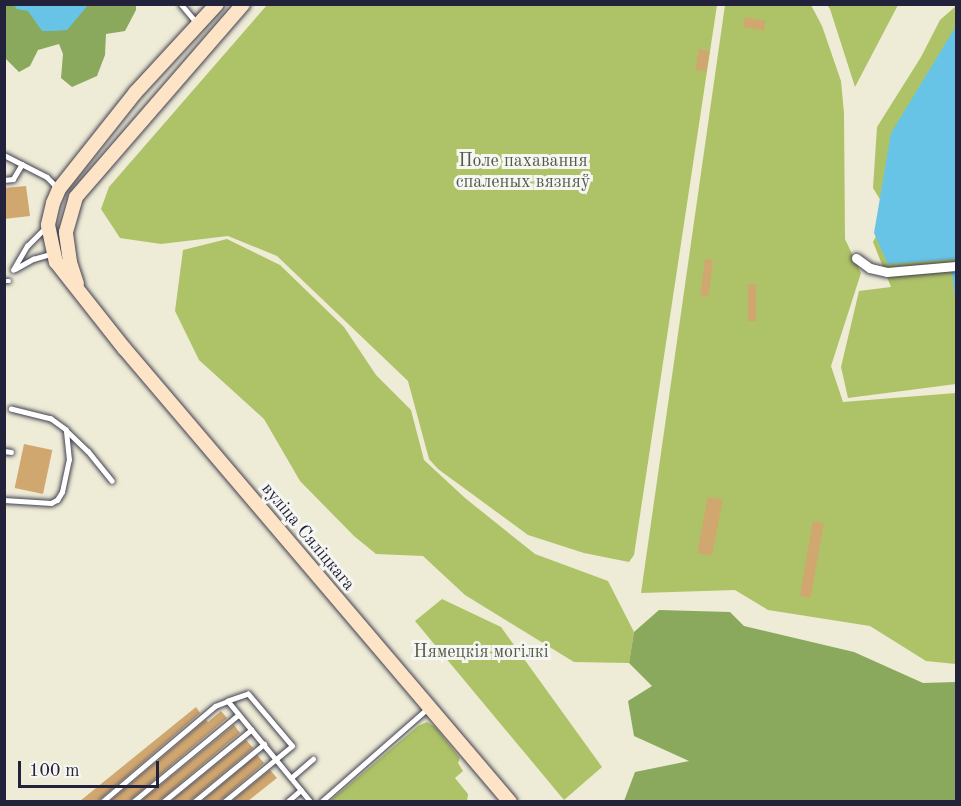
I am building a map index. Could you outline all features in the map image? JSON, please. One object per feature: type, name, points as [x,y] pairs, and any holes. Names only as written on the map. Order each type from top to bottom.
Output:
[{"type":"main road","name":"вуліца Сяліцкага","points":[[217,4],[135,93],[59,189],[48,225],[53,254],[60,268],[80,294],[510,801]]},
{"type":"main road","name":"вуліца Сяліцкага","points":[[80,294],[66,246],[68,218],[76,197],[243,4]]},
{"type":"main road","points":[[135,93],[152,107]]},
{"type":"street","points":[[856,258],[870,268],[887,272],[957,266]]},
{"type":"lane","points":[[181,4],[199,26]]},
{"type":"lane","points":[[4,156],[47,177],[59,189]]},
{"type":"lane","points":[[4,180],[13,179],[22,164]]},
{"type":"lane","points":[[48,225],[27,246],[13,270],[33,259],[53,254]]},
{"type":"lane","points":[[10,409],[51,419],[88,451],[112,482]]},
{"type":"lane","points":[[4,500],[51,503],[57,500],[62,492],[69,460],[66,430]]},
{"type":"lane","points":[[4,451],[11,452]]},
{"type":"lane","points":[[102,801],[215,706],[248,694],[291,746],[224,801]]},
{"type":"lane","points":[[228,701],[311,801]]},
{"type":"lane","points":[[321,801],[430,706]]},
{"type":"lane","points":[[133,801],[238,715]]},
{"type":"lane","points":[[164,801],[251,730]]},
{"type":"lane","points":[[194,801],[264,744]]},
{"type":"lane","points":[[291,778],[313,759]]},
{"type":"lane","points":[[287,801],[301,790]]},
{"type":"green space","points":[[136,4],[136,10],[125,31],[106,34],[105,55],[97,76],[72,87],[61,78],[63,54],[59,44],[38,50],[30,66],[19,72],[5,58],[4,5]]},
{"type":"green space","name":"Поле пахавання спаленых вязняў","points":[[267,5],[717,5],[634,555],[629,562],[584,553],[528,535],[438,469],[429,459],[408,381],[277,256],[228,236],[161,244],[120,238],[101,209],[109,187]]},
{"type":"green space","points":[[725,5],[811,5],[822,26],[841,81],[844,113],[845,239],[861,273],[831,366],[843,402],[956,393],[956,664],[926,661],[870,626],[768,610],[735,590],[641,593]]},
{"type":"green space","points":[[827,5],[898,5],[855,87],[830,9]]},
{"type":"green space","points":[[956,6],[956,384],[848,398],[841,367],[859,291],[891,287],[873,242],[881,201],[873,188],[877,127],[921,57],[940,20]]},
{"type":"green space","points":[[227,239],[280,265],[344,327],[376,375],[411,410],[424,460],[465,498],[535,554],[608,581],[634,632],[629,663],[574,662],[465,595],[423,556],[376,554],[354,536],[300,481],[264,419],[199,360],[175,311],[183,250]]},
{"type":"green space","name":"Нямецкія могілкі","points":[[442,599],[501,627],[602,767],[564,800],[415,621]]},
{"type":"green space","points":[[659,610],[730,612],[744,626],[854,652],[923,683],[956,682],[956,801],[624,801],[635,772],[689,761],[634,736],[628,701],[652,686],[629,663],[634,632]]},
{"type":"green space","points":[[427,722],[435,727],[460,758],[458,763],[463,771],[455,778],[468,794],[467,801],[330,801],[418,726]]},
{"type":"water","points":[[89,4],[67,30],[54,31],[42,31],[28,11],[16,9],[15,5]]},
{"type":"water","points":[[956,26],[956,259],[888,264],[874,233],[891,133]]},
{"type":"building","points":[[745,17],[766,21],[764,31],[743,27]]},
{"type":"building","points":[[699,49],[710,51],[706,72],[695,70]]},
{"type":"building","points":[[26,186],[30,216],[4,219],[4,188]]},
{"type":"building","points":[[705,259],[713,260],[708,297],[700,296]]},
{"type":"building","points":[[748,284],[756,284],[756,321],[748,321]]},
{"type":"building","points":[[24,444],[52,450],[43,494],[15,488]]},
{"type":"building","points":[[708,497],[723,500],[712,556],[697,553]]},
{"type":"building","points":[[813,521],[824,523],[811,598],[800,596]]},
{"type":"building","points":[[196,707],[200,713],[98,801],[80,801]]},
{"type":"building","points":[[221,711],[227,718],[129,801],[110,801],[206,720],[208,722]]},
{"type":"building","points":[[234,725],[240,733],[159,801],[141,801]]},
{"type":"building","points":[[246,740],[253,748],[190,801],[171,801]]},
{"type":"building","points":[[257,755],[264,763],[220,801],[202,801]]},
{"type":"building","points":[[270,770],[277,778],[248,801],[232,801]]},
{"type":"waterway","points":[[953,272],[956,297]]}]
